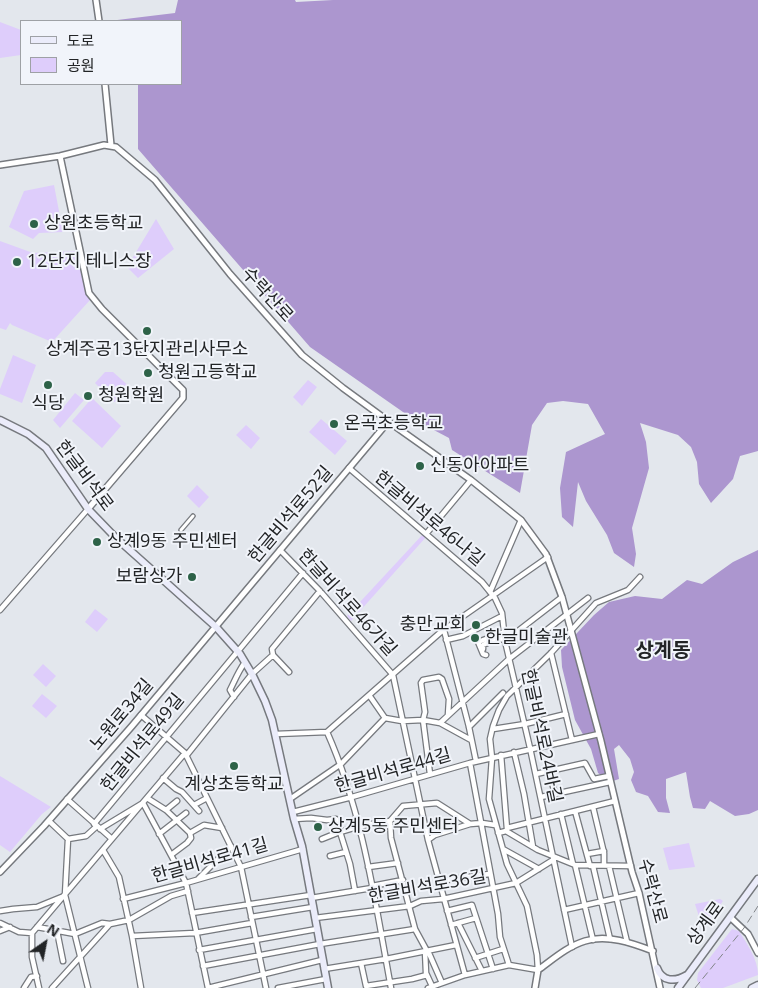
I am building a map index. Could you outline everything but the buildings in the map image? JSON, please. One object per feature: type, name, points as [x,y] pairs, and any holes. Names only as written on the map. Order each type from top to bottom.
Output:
[{"type":"main road","name":"한글비석로","points":[[0,420],[28,434],[46,448],[88,509],[115,537],[216,627],[237,651],[252,674],[265,701],[276,734],[293,816],[303,849],[328,988]]},
{"type":"main road","name":"상계로","points":[[678,988],[758,879]]},
{"type":"main road","points":[[657,968],[660,976],[668,980],[678,979],[688,974]]},
{"type":"main road","points":[[752,988],[758,985]]},
{"type":"street","points":[[96,0],[98,20]]},
{"type":"street","points":[[0,165],[60,156],[111,145],[105,85]]},
{"type":"street","name":"수락산로","points":[[111,145],[116,147],[155,180],[230,274],[302,355],[388,422],[471,480],[521,520],[548,557],[562,597],[599,734],[653,951],[660,988]]},
{"type":"street","points":[[0,610],[183,398],[183,390],[88,293],[60,156]]},
{"type":"street","name":"한글비석로52길","points":[[216,627],[388,422]]},
{"type":"street","name":"한글비석로46나길","points":[[349,468],[482,582],[494,596]]},
{"type":"street","points":[[426,534],[471,480]]},
{"type":"street","points":[[181,530],[193,516]]},
{"type":"street","name":"한글비석로46나길","points":[[490,592],[521,520]]},
{"type":"street","name":"한글비석로46가길","points":[[280,550],[320,591],[393,675]]},
{"type":"street","points":[[276,734],[327,732],[444,630],[548,557]]},
{"type":"street","name":"한글비석로49길","points":[[97,826],[166,736],[303,573]]},
{"type":"street","points":[[535,988],[538,970],[537,955],[527,906],[507,864],[488,799],[492,758],[490,739],[492,730],[499,710],[508,696],[551,653],[596,603],[628,590],[640,577]]},
{"type":"street","points":[[289,672],[273,655],[272,649],[320,591]]},
{"type":"street","name":"한글비석로24바길","points":[[494,596],[502,616],[505,640],[536,774],[572,947]]},
{"type":"street","points":[[504,632],[478,642],[483,654],[486,655],[483,645],[494,640],[505,640],[562,597]]},
{"type":"street","points":[[566,614],[588,598]]},
{"type":"street","name":"한글비석로24바길","points":[[510,659],[566,614]]},
{"type":"street","points":[[446,640],[463,636],[502,616]]},
{"type":"street","name":"노원로34길","points":[[0,872],[49,821],[216,627]]},
{"type":"street","points":[[444,630],[469,726],[500,937],[509,965]]},
{"type":"street","points":[[551,653],[572,740]]},
{"type":"street","points":[[39,988],[32,957],[32,933],[252,674],[273,655]]},
{"type":"street","points":[[440,722],[510,659]]},
{"type":"street","points":[[234,697],[230,690],[235,676],[245,662]]},
{"type":"street","points":[[393,675],[428,840],[464,975]]},
{"type":"street","points":[[430,774],[423,720],[425,712],[421,682],[436,677],[442,679],[448,695],[448,715]]},
{"type":"street","points":[[469,726],[504,693]]},
{"type":"street","points":[[369,695],[384,718],[402,722],[423,720],[440,722],[471,740]]},
{"type":"street","points":[[492,730],[566,714]]},
{"type":"street","points":[[141,715],[186,754],[241,867],[266,988]]},
{"type":"street","points":[[290,798],[341,764],[384,718]]},
{"type":"street","points":[[327,732],[341,764],[359,825],[377,910],[390,986]]},
{"type":"street","name":"한글비석로44길","points":[[293,816],[473,762],[599,734]]},
{"type":"street","points":[[514,752],[533,847]]},
{"type":"street","points":[[501,755],[507,829],[553,858],[574,864],[591,866],[631,866]]},
{"type":"street","points":[[536,774],[585,763],[594,779],[609,779]]},
{"type":"street","points":[[549,771],[555,794]]},
{"type":"street","points":[[164,778],[182,792],[199,811]]},
{"type":"street","points":[[540,797],[609,779]]},
{"type":"street","points":[[147,798],[166,810],[190,832],[191,838],[187,843],[171,855]]},
{"type":"street","points":[[194,805],[207,798]]},
{"type":"street","points":[[68,799],[112,839]]},
{"type":"street","points":[[166,810],[177,801]]},
{"type":"street","points":[[545,819],[615,801]]},
{"type":"street","points":[[68,839],[86,836],[97,826],[143,803]]},
{"type":"street","points":[[143,803],[186,883],[208,988],[322,960]]},
{"type":"street","points":[[322,839],[359,825],[390,820],[404,806],[420,804],[437,803],[470,824]]},
{"type":"street","points":[[593,806],[627,942]]},
{"type":"street","points":[[575,811],[610,939]]},
{"type":"street","points":[[159,834],[186,813]]},
{"type":"street","points":[[561,814],[593,940]]},
{"type":"street","points":[[293,816],[327,820],[336,819],[355,891]]},
{"type":"street","name":"한글비석로24바길","points":[[498,833],[545,819]]},
{"type":"street","points":[[390,820],[391,838],[416,929],[442,983]]},
{"type":"street","points":[[49,821],[68,839],[65,895],[88,988]]},
{"type":"street","points":[[428,840],[435,835],[470,824],[495,825]]},
{"type":"street","points":[[190,832],[204,825],[222,828]]},
{"type":"street","points":[[196,880],[231,846]]},
{"type":"street","name":"한글비석로41길","points":[[124,899],[169,888],[303,849]]},
{"type":"street","name":"한글비석로36길","points":[[502,849],[539,869]]},
{"type":"street","points":[[103,850],[119,877],[141,988]]},
{"type":"street","points":[[587,854],[604,851]]},
{"type":"street","points":[[330,856],[346,852]]},
{"type":"street","name":"한글비석로36길","points":[[315,918],[410,906],[421,902],[444,899],[516,883],[553,858]]},
{"type":"street","points":[[368,867],[398,863]]},
{"type":"street","points":[[439,881],[490,874]]},
{"type":"street","points":[[192,913],[355,891],[403,880]]},
{"type":"street","points":[[169,888],[171,896]]},
{"type":"street","points":[[37,927],[75,934],[102,923],[110,924],[129,920],[171,896],[188,891]]},
{"type":"street","points":[[564,910],[639,893]]},
{"type":"street","points":[[468,894],[493,969]]},
{"type":"street","points":[[0,912],[13,908],[37,907],[65,895]]},
{"type":"street","points":[[294,898],[296,910]]},
{"type":"street","points":[[447,912],[471,905]]},
{"type":"street","points":[[251,917],[313,907]]},
{"type":"street","points":[[730,917],[745,930],[758,953]]},
{"type":"street","points":[[451,925],[476,918]]},
{"type":"street","points":[[0,923],[19,932],[32,933]]},
{"type":"street","points":[[132,936],[195,933],[252,923]]},
{"type":"street","points":[[458,923],[482,971]]},
{"type":"street","points":[[52,988],[110,924]]},
{"type":"street","points":[[0,931],[10,927]]},
{"type":"street","points":[[199,950],[317,929]]},
{"type":"street","points":[[203,966],[320,944],[416,929]]},
{"type":"street","points":[[57,931],[62,961]]},
{"type":"street","points":[[427,951],[427,975],[430,987],[464,975],[509,965],[538,970],[572,947],[585,941],[610,939],[627,942],[653,951]]},
{"type":"street","points":[[324,969],[456,945]]},
{"type":"street","points":[[475,958],[503,949]]},
{"type":"street","points":[[361,963],[366,986],[390,986],[427,975]]},
{"type":"street","points":[[24,988],[31,977],[37,976]]},
{"type":"street","points":[[278,988],[326,979]]},
{"type":"green space","points":[[0,22],[20,30],[20,55],[0,58]]},
{"type":"green space","points":[[54,185],[63,232],[39,233],[33,239],[9,227],[24,191]]},
{"type":"green space","points":[[156,219],[174,249],[138,278],[127,267]]},
{"type":"green space","points":[[0,241],[33,253],[78,251],[85,287],[90,300],[52,342],[10,323],[6,330],[0,328]]},
{"type":"green space","points":[[13,355],[36,365],[22,403],[0,394],[0,389]]},
{"type":"green space","points":[[105,372],[113,372],[130,387],[120,400],[114,402],[95,383]]},
{"type":"green space","points":[[308,380],[317,387],[302,406],[293,397]]},
{"type":"green space","points":[[75,393],[84,400],[60,428],[53,420]]},
{"type":"green space","points":[[92,398],[121,426],[102,448],[72,421]]},
{"type":"green space","points":[[321,419],[347,441],[335,455],[309,432]]},
{"type":"green space","points":[[246,425],[260,438],[251,449],[236,435]]},
{"type":"green space","points":[[197,485],[209,497],[199,508],[187,496]]},
{"type":"green space","points":[[424,533],[427,536],[351,621],[347,616]]},
{"type":"green space","points":[[95,609],[108,619],[97,632],[85,622]]},
{"type":"green space","points":[[43,664],[56,676],[46,687],[33,675]]},
{"type":"green space","points":[[42,694],[57,706],[46,718],[32,706]]},
{"type":"green space","points":[[0,776],[51,807],[42,814],[10,852],[0,845]]},
{"type":"green space","points":[[689,843],[695,867],[669,870],[663,848]]},
{"type":"green space","points":[[720,899],[723,901],[703,929],[695,904]]},
{"type":"green space","points":[[732,929],[739,931],[749,946],[758,969],[758,975],[723,988],[701,988],[697,980],[698,973]]},
{"type":"shaded area","points":[[178,0],[295,0],[296,2],[333,0],[758,0],[758,451],[740,456],[733,479],[711,503],[699,484],[697,462],[691,447],[678,435],[640,423],[646,442],[649,468],[632,528],[636,554],[634,567],[614,553],[607,535],[586,501],[578,482],[573,527],[562,517],[560,488],[566,452],[605,434],[588,404],[563,401],[547,403],[532,425],[520,493],[452,450],[449,438],[413,419],[310,347],[138,149],[138,85],[182,85],[182,20],[117,20],[175,13]]},
{"type":"shaded area","points":[[758,550],[758,810],[749,814],[735,816],[710,801],[705,809],[693,808],[686,772],[666,779],[666,798],[670,813],[658,812],[648,796],[636,792],[631,780],[634,772],[630,759],[619,745],[614,749],[619,779],[610,782],[598,773],[591,749],[575,720],[562,667],[561,650],[609,602],[635,596],[662,599],[687,580],[702,584],[733,562]]},
{"type":"railway","points":[[695,988],[744,928],[758,906]]},
{"type":"place","name":"상원초등학교","points":[[34,224]]},
{"type":"place","name":"12단지 테니스장","points":[[17,262]]},
{"type":"place","name":"상계주공13단지관리사무소","points":[[147,331]]},
{"type":"place","name":"청원고등학교","points":[[148,373]]},
{"type":"place","name":"식당","points":[[48,385]]},
{"type":"place","name":"청원학원","points":[[88,396]]},
{"type":"place","name":"온곡초등학교","points":[[334,424]]},
{"type":"place","name":"신동아아파트","points":[[420,466]]},
{"type":"place","name":"상계9동 주민센터","points":[[97,542]]},
{"type":"place","name":"보람상가","points":[[192,577]]},
{"type":"place","name":"충만교회","points":[[476,625]]},
{"type":"place","name":"한글미술관","points":[[475,638]]},
{"type":"place","name":"계상초등학교","points":[[234,766]]},
{"type":"place","name":"상계5동 주민센터","points":[[318,827]]},
{"type":"district","name":"상계동","points":[[663,651]]}]
